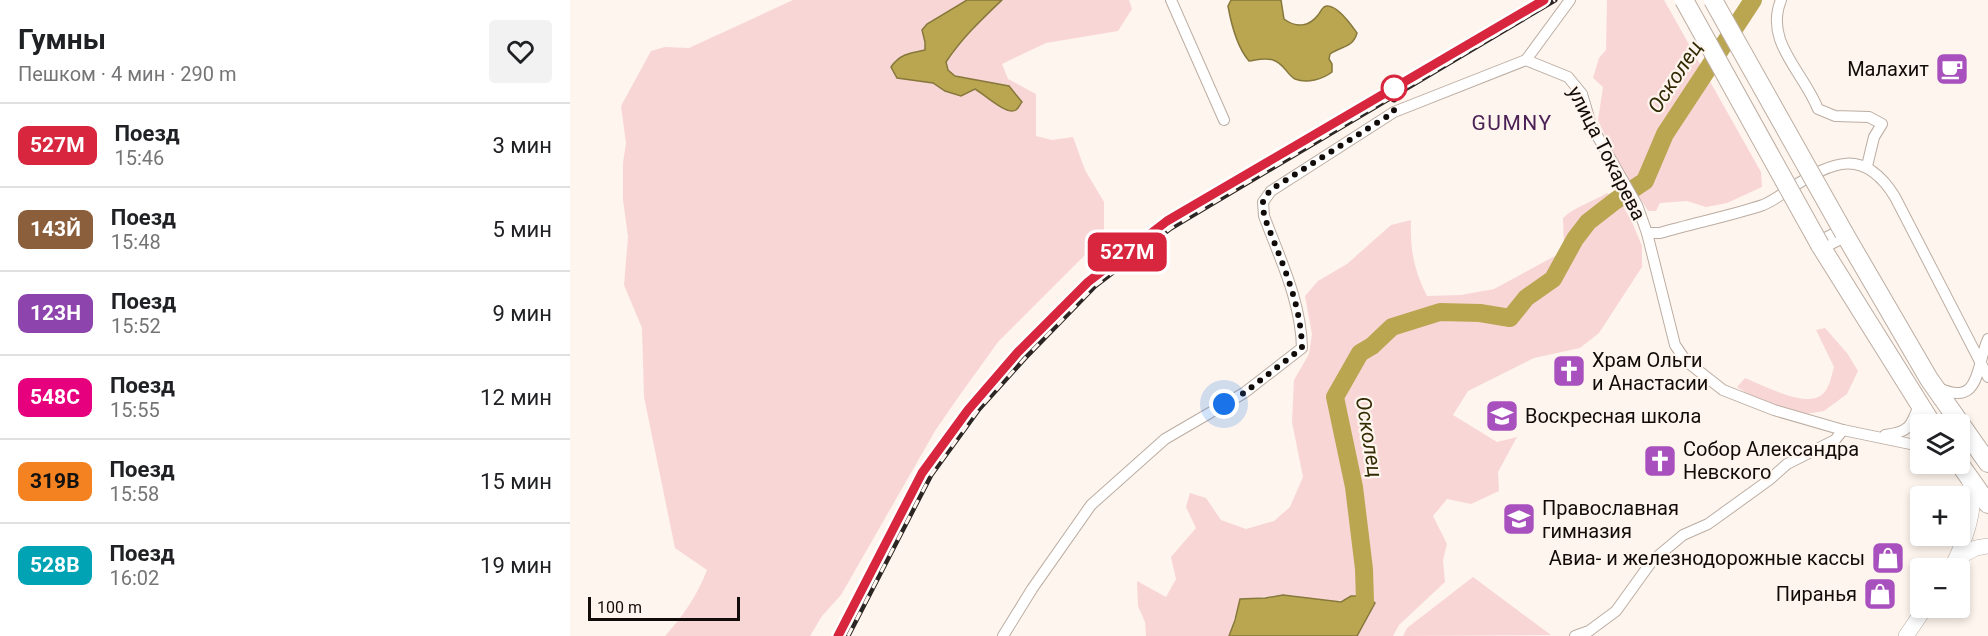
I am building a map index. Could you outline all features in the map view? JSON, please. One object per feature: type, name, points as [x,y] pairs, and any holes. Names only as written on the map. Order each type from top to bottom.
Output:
[{"type":"main road","points":[[1684,0],[1820,245],[1925,414]]},
{"type":"main road","points":[[1713,0],[1844,233],[1934,386],[1988,463]]},
{"type":"main road","points":[[1820,245],[1844,233]]},
{"type":"main road","points":[[1956,558],[1972,503],[1965,474]]},
{"type":"main road","points":[[1967,474],[1988,504]]},
{"type":"main road","points":[[1961,558],[1976,548],[1988,546]]},
{"type":"main road","points":[[1906,636],[1918,618]]},
{"type":"street","points":[[1171,0],[1224,120]]},
{"type":"street","points":[[1003,636],[1032,589],[1091,505],[1165,439],[1244,393],[1302,348],[1302,325],[1297,305],[1264,216],[1263,202],[1270,190],[1394,112],[1526,60],[1570,0]]},
{"type":"street","points":[[1781,0],[1776,12],[1778,40],[1812,94],[1818,109],[1835,116],[1869,117],[1882,124],[1874,137],[1867,166]]},
{"type":"street","name":"улица Токарева","points":[[1526,60],[1568,77],[1582,94],[1591,125],[1637,205],[1647,233],[1675,345],[1686,361],[1723,390],[1774,410],[1843,430],[1910,444]]},
{"type":"street","points":[[1647,233],[1660,233],[1765,204],[1800,182],[1834,165],[1858,163],[1867,166],[1879,175],[1895,197],[1988,377]]},
{"type":"street","points":[[1934,386],[1952,394],[1959,395],[1966,392],[1976,380],[1988,339]]},
{"type":"street","points":[[1876,436],[1904,432],[1913,423],[1919,405]]},
{"type":"street","points":[[1575,636],[1589,631],[1616,610],[1652,561],[1683,535],[1708,524],[1769,480],[1787,464],[1835,440],[1843,430]]},
{"type":"shaded area","points":[[793,0],[1129,0],[1132,9],[1118,31],[1046,43],[1002,64],[1008,79],[1036,94],[1036,136],[1052,140],[1073,137],[1085,170],[1104,202],[1104,236],[998,342],[935,431],[841,595],[822,616],[810,636],[665,636],[689,605],[707,570],[675,548],[644,397],[642,328],[624,285],[628,237],[623,200],[623,163],[626,143],[621,106],[651,51],[665,47],[689,48]]},
{"type":"shaded area","points":[[967,0],[1002,0],[952,53],[946,62],[948,70],[955,76],[1009,86],[1022,102],[1016,110],[1001,107],[975,89],[961,96],[945,91],[933,83],[897,78],[891,67],[910,53],[925,50],[922,30],[927,24]]},
{"type":"shaded area","points":[[1231,0],[1281,0],[1284,19],[1298,25],[1311,22],[1324,7],[1328,6],[1343,15],[1357,33],[1350,44],[1330,54],[1332,72],[1315,80],[1295,79],[1273,60],[1249,61],[1241,49],[1233,27],[1228,6]]},
{"type":"shaded area","points":[[1607,0],[1664,0],[1761,172],[1762,187],[1727,203],[1706,207],[1687,201],[1660,203],[1656,211],[1648,211],[1614,156],[1598,120],[1603,87],[1593,78],[1599,58],[1606,50]]},
{"type":"shaded area","points":[[1607,193],[1620,201],[1632,222],[1642,246],[1642,267],[1599,333],[1580,348],[1534,358],[1468,391],[1453,415],[1497,442],[1517,437],[1498,472],[1499,491],[1471,504],[1447,499],[1433,516],[1447,544],[1443,560],[1445,582],[1399,625],[1393,636],[1357,636],[1375,603],[1351,596],[1343,600],[1327,601],[1283,595],[1240,599],[1229,636],[1146,636],[1145,622],[1138,606],[1137,581],[1166,597],[1176,579],[1171,557],[1196,528],[1186,507],[1190,493],[1206,498],[1221,520],[1246,529],[1274,521],[1290,507],[1303,477],[1292,422],[1294,380],[1309,354],[1312,334],[1305,296],[1318,281],[1347,264],[1391,225],[1411,220],[1414,259],[1427,296],[1461,295],[1494,289],[1564,251],[1563,218]]},
{"type":"shaded area","points":[[1825,328],[1847,353],[1858,371],[1847,394],[1824,411],[1805,414],[1786,411],[1737,387],[1745,378],[1794,397],[1813,399],[1820,396],[1828,387],[1834,367],[1816,330]]},
{"type":"shaded area","points":[[1473,577],[1551,635],[1403,636],[1407,628]]},
{"type":"shaded area","points":[[1283,595],[1341,602],[1351,596],[1366,596],[1375,603],[1357,636],[1229,636],[1240,599]]},
{"type":"waterway","name":"Осколец","points":[[1349,610],[1365,601],[1364,569],[1354,487],[1335,397],[1360,353],[1372,346],[1392,327],[1440,312],[1480,313],[1510,318],[1526,298],[1553,279],[1575,239],[1588,222],[1645,181],[1665,134],[1753,0]]},
{"type":"railway","points":[[848,636],[931,475],[979,409],[1095,286],[1171,228],[1555,0]]},
{"type":"railway","points":[[990,384],[1049,320]]},
{"type":"train","name":"527М","points":[[838,636],[922,473],[968,410],[1018,352],[1088,282],[1167,221],[1544,0]]},
{"type":"place","name":"Малахит","points":[[1952,69]]},
{"type":"place","name":"Храм Ольги и Анастасии","points":[[1569,371]]},
{"type":"place","name":"Воскресная школа","points":[[1502,416]]},
{"type":"place","name":"Собор Александра Невского","points":[[1660,461]]},
{"type":"place","name":"Православная гимназия","points":[[1519,519]]},
{"type":"place","name":"Авиа- и железнодорожные кассы","points":[[1888,558]]},
{"type":"place","name":"Пиранья","points":[[1880,594]]},
{"type":"district","name":"GUMNY","points":[[1512,123]]},
{"type":"route","points":[[1224,404],[1244,393],[1302,348],[1302,325],[1297,305],[1264,216],[1263,202],[1270,190],[1394,112],[1394,88]]}]
